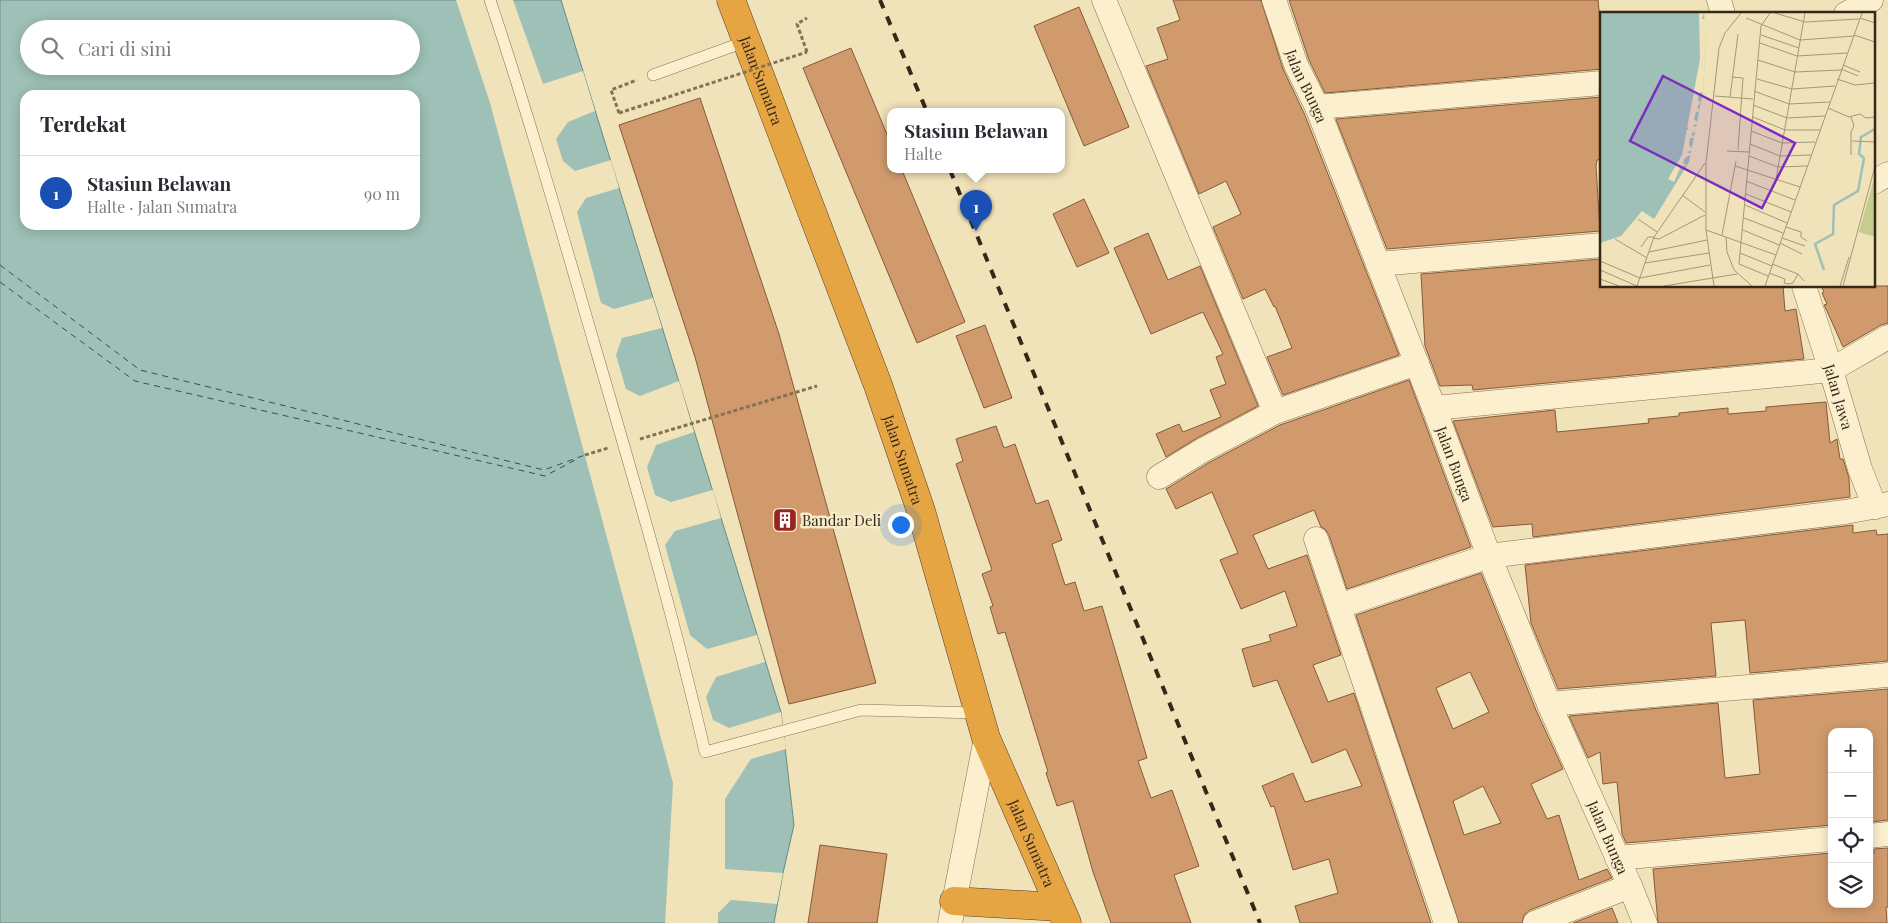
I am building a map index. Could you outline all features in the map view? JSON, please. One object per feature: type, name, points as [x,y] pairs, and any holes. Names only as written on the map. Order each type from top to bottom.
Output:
[{"type":"highway","name":"Jalan Sumatra","points":[[731,0],[882,394],[921,511],[982,726],[1063,915]]},
{"type":"highway","points":[[952,912],[1063,915]]},
{"type":"street","points":[[1104,0],[1275,412]]},
{"type":"street","name":"Jalan Bunga","points":[[1274,0],[1296,65],[1317,107],[1417,363],[1489,556],[1550,704],[1645,923]]},
{"type":"street","points":[[1850,12],[1871,0]]},
{"type":"street","points":[[1317,107],[1600,83]]},
{"type":"street","points":[[1876,181],[1888,174]]},
{"type":"street","points":[[1378,264],[1600,245]]},
{"type":"street","name":"Jalan Jawa","points":[[1805,288],[1860,469],[1881,506]]},
{"type":"street","points":[[1434,408],[1831,370],[1888,337]]},
{"type":"street","points":[[1159,477],[1203,450],[1275,412],[1417,363]]},
{"type":"street","points":[[1339,606],[1489,556],[1881,506]]},
{"type":"street","points":[[1316,540],[1446,923]]},
{"type":"street","points":[[1550,704],[1888,675]]},
{"type":"street","points":[[952,912],[982,726]]},
{"type":"street","points":[[1873,836],[1888,834]]},
{"type":"street","points":[[1617,858],[1828,839]]},
{"type":"street","points":[[1535,923],[1630,886]]},
{"type":"lane","points":[[490,0],[521,94],[624,444],[692,695],[705,752],[861,710],[982,726]]},
{"type":"lane","points":[[653,75],[747,41]]},
{"type":"path","points":[[653,75],[611,90],[619,113],[806,52],[798,24],[807,18]]},
{"type":"path","points":[[585,456],[817,386]]},
{"type":"water","points":[[0,0],[561,0],[781,712],[794,825],[774,923],[0,923]]},
{"type":"pier","points":[[456,0],[513,0],[543,84],[583,71],[595,111],[568,122],[556,139],[563,161],[575,171],[611,160],[619,188],[586,198],[577,212],[601,303],[614,309],[653,298],[662,328],[622,338],[616,355],[626,389],[640,396],[679,381],[694,432],[656,445],[647,467],[655,495],[671,502],[713,490],[721,518],[675,531],[665,545],[690,635],[707,649],[757,635],[765,662],[716,677],[706,697],[713,720],[729,728],[781,712],[786,749],[751,759],[725,799],[725,869],[783,873],[777,904],[731,900],[718,913],[718,923],[665,923],[673,783],[490,103]]},
{"type":"building","points":[[1173,0],[1261,0],[1283,69],[1304,113],[1399,355],[1283,395],[1267,357],[1292,348],[1275,306],[1265,289],[1243,299],[1213,227],[1241,214],[1226,181],[1199,194],[1146,66],[1168,59],[1157,28],[1180,20]]},
{"type":"building","points":[[1289,0],[1598,0],[1600,69],[1325,93],[1309,60]]},
{"type":"building","points":[[1079,7],[1129,127],[1084,146],[1034,26]]},
{"type":"building","points":[[851,48],[887,134],[887,173],[903,173],[965,322],[917,343],[803,68]]},
{"type":"building","points":[[1600,97],[1600,159],[1597,160],[1596,166],[1600,231],[1387,249],[1336,119]]},
{"type":"building","name":"Bandar Deli","points":[[700,98],[779,334],[876,683],[789,704],[695,357],[619,125]]},
{"type":"building","points":[[1084,199],[1109,253],[1077,267],[1053,214]]},
{"type":"building","points":[[1148,233],[1168,280],[1200,266],[1258,406],[1197,438],[1166,457],[1156,434],[1179,424],[1183,432],[1221,417],[1210,390],[1226,384],[1216,357],[1223,354],[1203,312],[1151,334],[1114,248]]},
{"type":"building","points":[[1600,259],[1600,288],[1783,288],[1785,311],[1796,309],[1804,359],[1473,390],[1472,385],[1440,386],[1425,346],[1421,274]]},
{"type":"building","points":[[1876,286],[1888,286],[1888,323],[1881,325],[1843,347],[1824,305],[1827,304],[1822,293],[1824,292],[1822,288],[1876,288]]},
{"type":"building","points":[[985,325],[1012,398],[984,408],[956,336]]},
{"type":"building","points":[[1409,380],[1471,547],[1347,589],[1329,535],[1321,527],[1314,510],[1253,535],[1268,569],[1307,555],[1341,655],[1313,665],[1328,702],[1354,693],[1431,923],[1300,923],[1295,906],[1338,893],[1329,859],[1293,870],[1274,806],[1271,807],[1262,786],[1293,773],[1305,802],[1362,786],[1346,749],[1312,763],[1277,680],[1253,687],[1242,649],[1271,641],[1269,635],[1297,626],[1285,591],[1241,609],[1220,560],[1238,553],[1212,492],[1176,509],[1166,489],[1210,462],[1280,425]]},
{"type":"building","points":[[1826,402],[1830,443],[1837,439],[1840,459],[1843,459],[1849,478],[1850,497],[1533,537],[1532,524],[1493,527],[1453,421],[1555,410],[1557,432],[1649,423],[1648,419],[1679,416],[1679,413],[1728,408],[1728,414],[1766,411],[1766,407]]},
{"type":"building","points":[[996,426],[1004,448],[1015,444],[1036,504],[1048,500],[1062,540],[1052,544],[1065,585],[1075,582],[1084,611],[1102,606],[1147,758],[1138,761],[1151,798],[1172,790],[1199,866],[1174,875],[1191,923],[1111,923],[1093,872],[1073,801],[1057,806],[1005,632],[998,634],[990,607],[993,606],[982,574],[992,570],[956,464],[963,461],[956,439]]},
{"type":"building","points":[[1853,525],[1853,533],[1876,530],[1877,535],[1888,534],[1888,661],[1750,673],[1745,620],[1711,623],[1716,676],[1558,689],[1531,623],[1525,565]]},
{"type":"building","points":[[1481,573],[1536,710],[1563,769],[1531,784],[1547,819],[1559,815],[1579,880],[1607,869],[1612,878],[1530,910],[1524,915],[1522,923],[1459,923],[1356,615]],"holes":[[[1470,672],[1489,712],[1453,729],[1436,688]],[[1483,786],[1501,823],[1464,835],[1453,801]]]},
{"type":"building","points":[[1888,689],[1888,820],[1873,822],[1873,728],[1828,728],[1828,825],[1626,843],[1622,834],[1617,782],[1603,784],[1600,752],[1588,758],[1569,716],[1718,703],[1725,778],[1760,774],[1753,700]]},
{"type":"building","points":[[820,845],[887,854],[877,923],[808,923]]},
{"type":"building","points":[[1888,848],[1887,923],[1658,923],[1653,869],[1828,853],[1828,908],[1873,908],[1874,849]]},
{"type":"building","points":[[1612,908],[1618,923],[1573,923]]},
{"type":"ferry route","points":[[0,265],[140,370],[544,470],[585,455]]},
{"type":"ferry route","points":[[0,282],[135,381],[545,476],[579,458]]},
{"type":"railway","points":[[880,0],[925,108]]},
{"type":"railway","points":[[951,173],[1260,923]]},
{"type":"place","name":"Stasiun Belawan","points":[[976,231]]},
{"type":"place","name":"Bandar Deli","points":[[785,520]]}]
